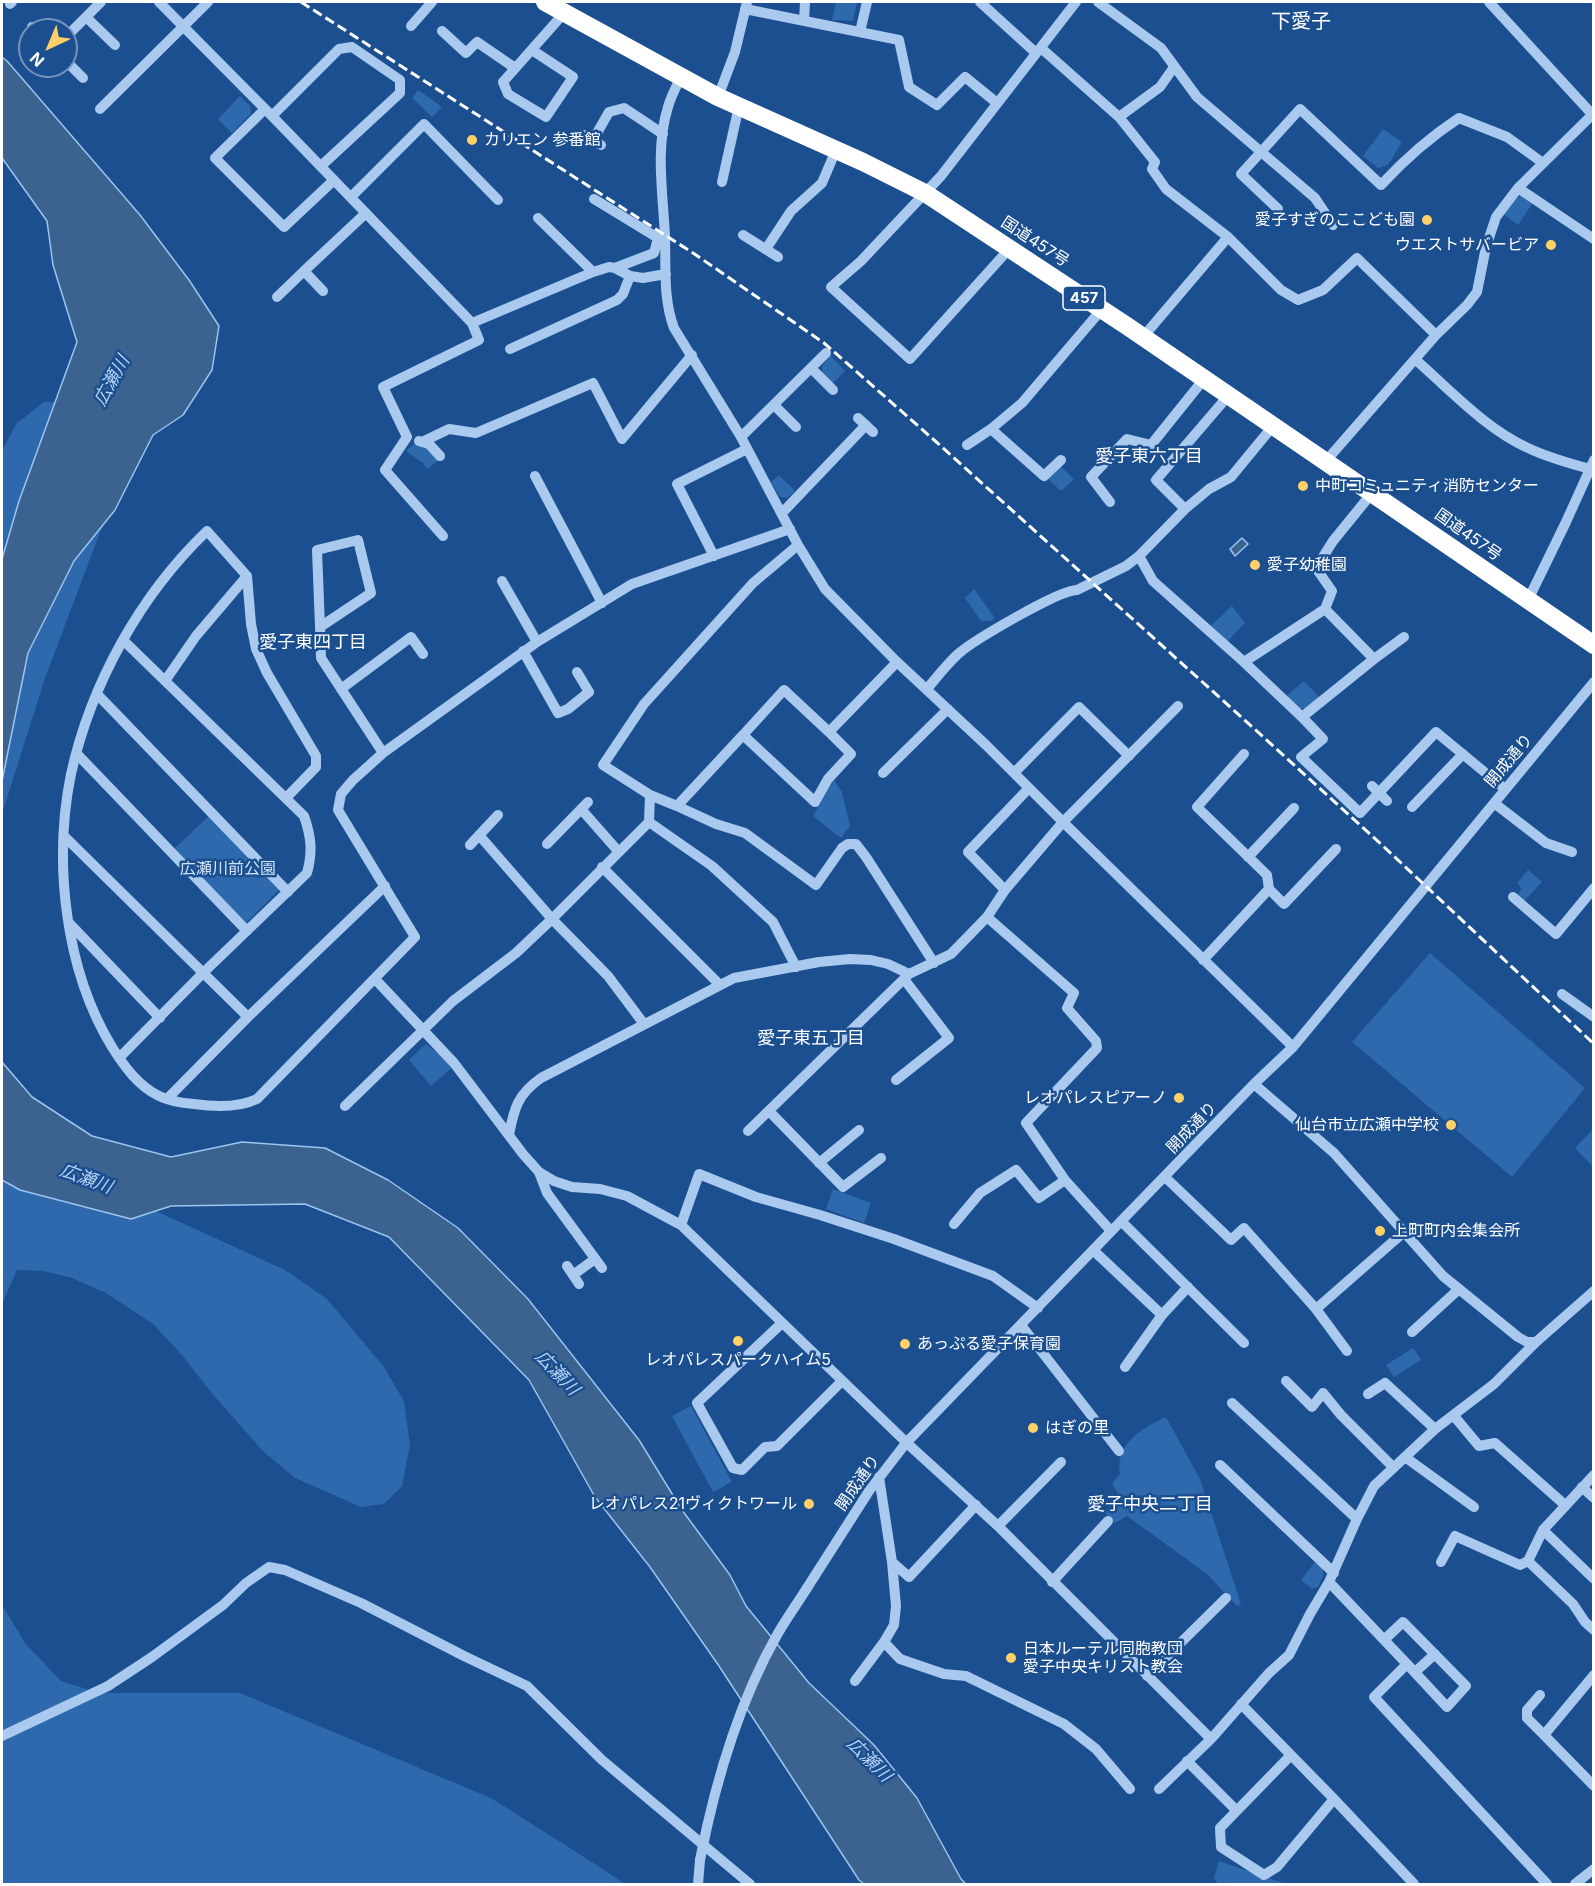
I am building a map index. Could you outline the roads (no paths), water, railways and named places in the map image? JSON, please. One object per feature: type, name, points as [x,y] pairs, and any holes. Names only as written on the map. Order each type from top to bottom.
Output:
[{"type":"highway","name":"国道457号","points":[[545,2],[718,97],[925,193],[1102,309],[1593,645]]},
{"type":"street","points":[[78,25],[101,2]]},
{"type":"street","points":[[159,2],[472,322],[479,340],[383,387],[407,437],[429,444],[440,456]]},
{"type":"street","points":[[100,109],[208,2]]},
{"type":"street","points":[[411,26],[432,2]]},
{"type":"street","points":[[804,21],[805,2]]},
{"type":"street","points":[[860,32],[867,2]]},
{"type":"street","points":[[980,2],[1119,117],[1155,162],[1152,169],[1166,189],[1228,237],[1281,290],[1298,300],[1323,290],[1357,258],[1436,335]]},
{"type":"street","points":[[1010,248],[910,359],[831,287],[861,261],[941,176],[1076,2]]},
{"type":"street","points":[[1098,2],[1161,48],[1197,97],[1315,198],[1332,225]]},
{"type":"street","points":[[1325,462],[1436,335],[1467,305],[1477,292],[1485,247],[1496,217],[1518,188],[1593,114],[1489,2]]},
{"type":"street","points":[[718,97],[735,51],[746,5],[804,21],[899,40],[909,87],[937,105],[964,77],[997,103]]},
{"type":"street","points":[[532,50],[573,77],[546,117],[508,94],[503,82],[565,12]]},
{"type":"street","points":[[86,17],[115,45]]},
{"type":"street","points":[[442,31],[466,53],[477,42],[515,68]]},
{"type":"street","points":[[321,166],[400,93],[400,80],[352,48],[339,49],[216,158],[284,227],[334,180]]},
{"type":"street","points":[[1119,117],[1160,87],[1174,66]]},
{"type":"street","points":[[78,73],[83,78]]},
{"type":"street","points":[[681,77],[667,108],[663,134],[661,191],[668,311],[674,328],[741,437],[798,545],[825,589],[897,662],[948,708],[1293,1047]]},
{"type":"street","points":[[722,182],[739,106]]},
{"type":"street","points":[[593,140],[609,112],[624,108],[663,134]]},
{"type":"street","points":[[1278,209],[1241,174],[1300,109],[1381,185],[1405,159],[1459,118],[1507,137],[1543,163]]},
{"type":"street","points":[[351,197],[424,124],[498,200]]},
{"type":"street","points":[[766,249],[791,211],[822,183],[836,150]]},
{"type":"street","points":[[1518,188],[1593,239]]},
{"type":"street","points":[[594,199],[658,238],[654,253],[615,268]]},
{"type":"street","points":[[277,297],[366,213]]},
{"type":"street","points":[[538,218],[593,272]]},
{"type":"street","points":[[743,235],[778,257]]},
{"type":"street","points":[[1143,337],[1228,237]]},
{"type":"street","points":[[472,322],[609,267],[630,276],[643,278],[666,274]]},
{"type":"street","points":[[304,271],[323,291]]},
{"type":"street","points":[[510,349],[617,300],[623,294],[630,276]]},
{"type":"street","points":[[968,445],[1022,403],[1102,309]]},
{"type":"street","points":[[741,437],[826,353]]},
{"type":"street","points":[[422,441],[449,429],[476,433],[593,383],[622,439],[692,355]]},
{"type":"street","points":[[1416,360],[1496,430],[1526,448],[1547,457],[1592,466],[1528,600]]},
{"type":"street","points":[[811,368],[833,390]]},
{"type":"street","points":[[1110,502],[1091,477],[1127,439],[1151,445],[1204,379]]},
{"type":"street","points":[[1185,509],[1156,480],[1228,396]]},
{"type":"street","points":[[774,405],[796,427]]},
{"type":"street","points":[[782,513],[866,425]]},
{"type":"street","points":[[927,689],[959,653],[985,635],[1040,605],[1126,566],[1139,556],[1185,509],[1209,489],[1231,477],[1273,426]]},
{"type":"street","points":[[991,429],[1044,476],[1061,460]]},
{"type":"street","points":[[407,437],[385,470],[443,536]]},
{"type":"street","points":[[714,556],[677,484],[747,449]]},
{"type":"street","points":[[535,476],[602,603]]},
{"type":"street","points":[[1244,662],[1325,609],[1332,591],[1316,568],[1333,541],[1372,493]]},
{"type":"street","points":[[286,798],[316,767],[316,756],[256,650],[251,624],[247,576],[207,531],[188,549],[158,586],[123,640],[97,694],[77,754],[67,799],[64,836],[66,897],[74,954],[101,1029],[119,1059],[139,1083],[159,1096],[180,1102],[216,1106],[257,1099],[415,937],[338,810],[341,794],[383,753],[523,651],[632,585],[790,529]]},
{"type":"street","points":[[320,627],[371,593],[358,540],[317,550],[321,658],[383,753]]},
{"type":"street","points":[[798,545],[753,583],[644,704],[603,765],[650,795],[716,824],[745,833],[816,885],[842,848],[848,844],[856,844],[934,963]]},
{"type":"street","points":[[1139,556],[1153,581],[1244,662],[1323,739],[1301,757],[1360,813],[1436,732],[1505,789]]},
{"type":"street","points":[[165,681],[196,636],[247,576]]},
{"type":"street","points":[[502,581],[537,642]]},
{"type":"street","points":[[1325,609],[1374,659]]},
{"type":"street","points":[[341,689],[411,637],[423,654]]},
{"type":"street","points":[[1302,717],[1404,637]]},
{"type":"street","points":[[119,1059],[203,973],[307,873],[312,851],[304,816],[123,640]]},
{"type":"street","points":[[523,651],[558,713],[568,709],[589,692],[577,672]]},
{"type":"street","points":[[829,732],[897,662]]},
{"type":"street","name":"開成通り","points":[[699,1884],[700,1860],[710,1809],[719,1775],[744,1707],[777,1634],[879,1477],[906,1443],[1254,1084],[1293,1047],[1593,682]]},
{"type":"street","points":[[677,806],[784,690],[851,754],[828,779],[815,802],[743,735]]},
{"type":"street","points":[[97,694],[288,892]]},
{"type":"street","points":[[748,1131],[907,977],[951,954],[987,917],[1005,890],[1063,822],[1178,706]]},
{"type":"street","points":[[1014,773],[1079,707],[1129,756]]},
{"type":"street","points":[[883,773],[948,708]]},
{"type":"street","points":[[77,754],[247,931]]},
{"type":"street","points":[[1244,754],[1197,807],[1267,875],[1269,889],[1284,904],[1336,849]]},
{"type":"street","points":[[1412,807],[1463,754]]},
{"type":"street","points":[[1005,890],[968,852],[1029,788]]},
{"type":"street","points":[[345,1106],[453,1001],[516,953],[649,822],[650,795]]},
{"type":"street","points":[[1494,803],[1546,843],[1572,852]]},
{"type":"street","points":[[547,844],[584,806],[618,851]]},
{"type":"street","points":[[1248,857],[1294,808]]},
{"type":"street","points":[[470,845],[498,815]]},
{"type":"street","points":[[649,822],[712,866],[773,922],[796,967]]},
{"type":"street","points":[[479,835],[552,919],[608,976],[644,1024]]},
{"type":"street","points":[[64,836],[248,1017]]},
{"type":"street","points":[[602,867],[720,986]]},
{"type":"street","points":[[167,1099],[248,1017],[385,886]]},
{"type":"street","points":[[1514,897],[1556,934],[1593,888]]},
{"type":"street","points":[[1203,960],[1269,889]]},
{"type":"street","points":[[987,917],[1074,993],[1067,1008],[1096,1041],[1096,1048],[1026,1123],[1065,1180],[1111,1231]]},
{"type":"street","points":[[69,923],[160,1018]]},
{"type":"street","points":[[510,1134],[518,1101],[527,1088],[541,1078],[644,1024],[734,978],[850,959],[888,964],[907,977],[949,1038],[896,1080]]},
{"type":"street","points":[[375,979],[454,1063],[539,1172],[554,1181],[572,1187],[600,1189],[627,1196],[681,1225],[906,1443],[998,1526],[1211,1739]]},
{"type":"street","points":[[1562,994],[1593,1017]]},
{"type":"street","points":[[1254,1084],[1334,1153],[1436,1269],[1518,1337],[1527,1342],[1536,1342]]},
{"type":"street","points":[[769,1111],[843,1187],[881,1158]]},
{"type":"street","points":[[819,1163],[859,1130]]},
{"type":"street","points":[[954,1224],[980,1192],[1016,1170],[1039,1198],[1065,1180]]},
{"type":"street","points":[[539,1172],[547,1193],[598,1263],[573,1275]]},
{"type":"street","points":[[681,1225],[699,1173],[756,1197],[894,1239],[993,1276],[1038,1308]]},
{"type":"street","points":[[1165,1177],[1231,1240],[1244,1228],[1316,1309],[1347,1351]]},
{"type":"street","points":[[1121,1221],[1244,1343]]},
{"type":"street","points":[[1316,1309],[1404,1232]]},
{"type":"street","points":[[1092,1250],[1162,1315]]},
{"type":"street","points":[[1125,1367],[1162,1315],[1188,1287]]},
{"type":"street","points":[[1412,1332],[1459,1289]]},
{"type":"street","points":[[1160,1790],[1211,1739],[1269,1673],[1289,1655],[1331,1578],[1374,1486],[1435,1429],[1494,1384],[1536,1342],[1593,1291]]},
{"type":"street","points":[[782,1323],[697,1403],[733,1468],[742,1470],[765,1447],[777,1446],[842,1381]]},
{"type":"street","points":[[1021,1325],[1119,1451]]},
{"type":"street","points":[[1368,1394],[1385,1377],[1435,1429]]},
{"type":"street","points":[[1286,1381],[1312,1407],[1323,1393],[1393,1467]]},
{"type":"street","points":[[1232,1402],[1357,1520]]},
{"type":"street","points":[[1454,1416],[1479,1446],[1495,1443],[1565,1505]]},
{"type":"street","points":[[1405,1457],[1474,1507]]},
{"type":"street","points":[[998,1526],[1061,1462]]},
{"type":"street","points":[[1220,1465],[1331,1578],[1385,1640],[1447,1707],[1466,1686],[1404,1622],[1385,1640]]},
{"type":"street","points":[[1441,1562],[1455,1536],[1520,1565],[1528,1561],[1543,1530],[1593,1475]]},
{"type":"street","points":[[855,1681],[894,1625],[896,1606],[892,1562],[879,1477]]},
{"type":"street","points":[[1582,1487],[1593,1498]]},
{"type":"street","points":[[892,1562],[909,1577],[976,1505]]},
{"type":"street","points":[[1052,1582],[1108,1521]]},
{"type":"street","points":[[1543,1530],[1593,1579]]},
{"type":"street","points":[[1528,1561],[1574,1604],[1593,1630]]},
{"type":"street","points":[[2,1736],[108,1686],[223,1605],[246,1583],[269,1568],[285,1569],[361,1603],[527,1686],[602,1760],[750,1884]]},
{"type":"street","points":[[1147,1676],[1226,1598]]},
{"type":"street","points":[[884,1642],[900,1659],[944,1674],[966,1676],[1064,1724],[1096,1749],[1130,1790]]},
{"type":"street","points":[[1435,1654],[1411,1668],[1374,1697],[1546,1884]]},
{"type":"street","points":[[1544,1735],[1593,1675]]},
{"type":"street","points":[[1540,1695],[1527,1710],[1527,1718],[1593,1786]]},
{"type":"street","points":[[1241,1704],[1413,1884]]},
{"type":"street","points":[[1291,1755],[1220,1828],[1221,1846],[1264,1875],[1277,1867],[1334,1799]]},
{"type":"street","points":[[1187,1761],[1236,1810]]},
{"type":"street","points":[[1575,1884],[1593,1869]]},
{"type":"water","name":"広瀬川","points":[[2,57],[140,215],[189,280],[219,326],[212,370],[183,415],[153,435],[115,510],[74,561],[28,653],[2,781],[2,559],[19,501],[77,342],[53,265],[47,221],[2,158]]},
{"type":"water","points":[[1242,538],[1248,544],[1235,556],[1230,549]]},
{"type":"water","name":"広瀬川","points":[[2,1062],[32,1097],[92,1136],[171,1157],[242,1142],[325,1148],[388,1180],[458,1228],[528,1299],[639,1440],[682,1510],[730,1575],[746,1606],[809,1683],[874,1745],[917,1798],[961,1879],[966,1884],[864,1884],[859,1880],[719,1666],[650,1567],[595,1497],[529,1380],[389,1237],[305,1204],[171,1206],[131,1219],[20,1190],[2,1180]]},
{"type":"railway","points":[[301,2],[693,253],[824,343],[1259,733],[1594,1044]]},
{"type":"place","name":"カリエン 参番館","points":[[472,140]]},
{"type":"place","name":"愛子すぎのここども園","points":[[1427,220]]},
{"type":"place","name":"ウエストサバービア","points":[[1551,245]]},
{"type":"place","name":"中町コミュニティ消防センター","points":[[1303,486]]},
{"type":"place","name":"愛子幼稚園","points":[[1255,565]]},
{"type":"place","name":"レオパレスピアーノ","points":[[1179,1098]]},
{"type":"place","name":"仙台市立広瀬中学校","points":[[1451,1125]]},
{"type":"place","name":"上町町内会集会所","points":[[1380,1231]]},
{"type":"place","name":"レオパレスパークハイム5","points":[[738,1341]]},
{"type":"place","name":"あっぷる愛子保育園","points":[[905,1344]]},
{"type":"place","name":"はぎの里","points":[[1033,1428]]},
{"type":"place","name":"レオパレス21ヴィクトワール","points":[[809,1504]]},
{"type":"place","name":"日本ルーテル同胞教団 愛子中央キリスト教会","points":[[1011,1658]]},
{"type":"district","name":"下愛子","points":[[1301,22]]},
{"type":"district","name":"愛子東六丁目","points":[[1149,457]]},
{"type":"district","name":"愛子東四丁目","points":[[313,643]]},
{"type":"district","name":"愛子東五丁目","points":[[811,1039]]},
{"type":"district","name":"愛子中央二丁目","points":[[1150,1505]]},
{"type":"park label","name":"広瀬川前公園","points":[[228,869]]}]
